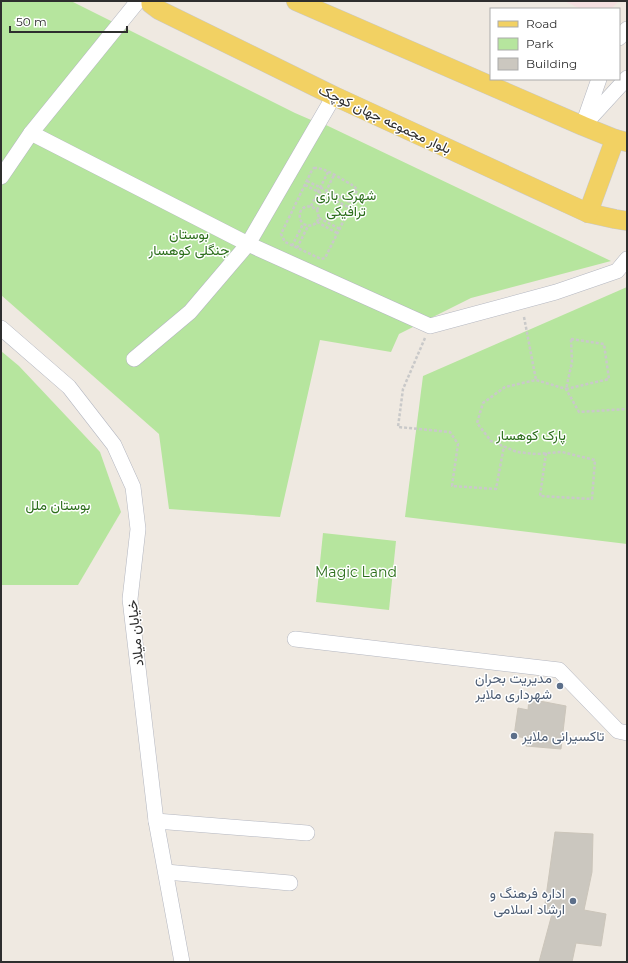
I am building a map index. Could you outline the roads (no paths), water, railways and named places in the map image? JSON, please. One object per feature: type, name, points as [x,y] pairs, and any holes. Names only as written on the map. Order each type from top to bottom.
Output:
[{"type":"main road","name":"بلوار مجموعه جهان کوچک","points":[[151,1],[151,4],[158,10],[334,96],[588,212],[627,221]]},
{"type":"main road","points":[[296,1],[583,126],[621,141],[588,212]]},
{"type":"street","points":[[1,177],[31,133],[138,1]]},
{"type":"street","points":[[620,36],[627,29]]},
{"type":"street","points":[[583,126],[627,78]]},
{"type":"street","points":[[583,126],[599,80]]},
{"type":"street","points":[[134,359],[190,312],[248,244],[334,96]]},
{"type":"street","points":[[31,133],[248,244],[430,326],[521,300],[556,292],[617,271],[627,259]]},
{"type":"street","name":"خیابان میلاد","points":[[1,328],[69,387],[114,445],[133,487],[138,529],[130,599],[156,821],[182,962]]},
{"type":"street","points":[[295,639],[559,670],[618,731],[627,733]]},
{"type":"street","points":[[156,821],[307,833]]},
{"type":"street","points":[[166,872],[290,883]]},
{"type":"place","name":"مدیریت بحران شهرداری ملایر","points":[[560,686]]},
{"type":"place","name":"تاکسیرانی ملایر","points":[[514,736]]},
{"type":"place","name":"اداره فرهنگ و ارشاد اسلامی","points":[[573,901]]},
{"type":"park label","name":"شهرک بازی ترافیکی","points":[[346,204]]},
{"type":"park label","name":"بوستان جنگلی کوهسار","points":[[189,242]]},
{"type":"park label","name":"پارک کوهسار","points":[[531,435]]},
{"type":"park label","name":"بوستان ملل","points":[[58,505]]},
{"type":"park label","name":"Magic Land","points":[[356,572]]}]
